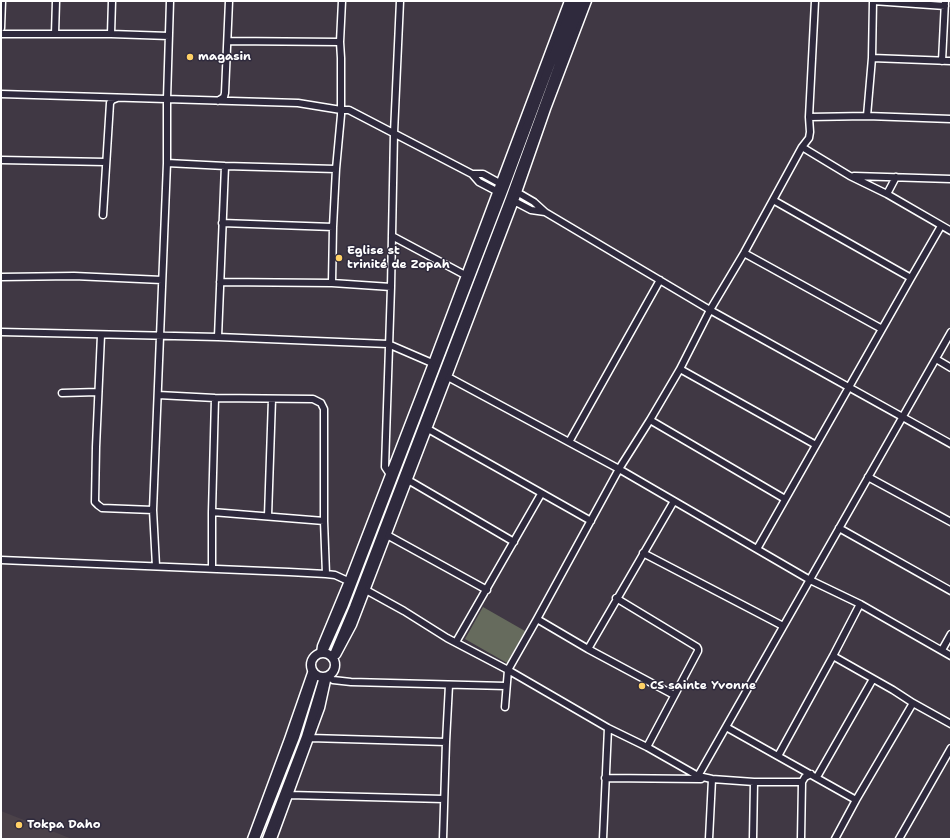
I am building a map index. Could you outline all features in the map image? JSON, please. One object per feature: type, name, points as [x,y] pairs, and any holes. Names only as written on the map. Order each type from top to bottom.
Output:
[{"type":"main road","points":[[321,653],[343,607],[502,184],[574,1]]},
{"type":"main road","points":[[267,839],[306,736],[326,676],[334,670],[334,658],[512,200],[582,1]]},
{"type":"main road","points":[[326,676],[319,676],[314,672],[311,664],[312,659],[315,655],[321,653],[327,653],[334,658]]},
{"type":"main road","points":[[255,839],[295,737],[314,672]]},
{"type":"street","points":[[1,28],[2,1]]},
{"type":"street","points":[[54,34],[56,1]]},
{"type":"street","points":[[111,34],[112,1]]},
{"type":"street","points":[[156,566],[153,510],[167,163],[168,36],[170,1]]},
{"type":"street","points":[[218,101],[224,98],[225,93],[229,1]]},
{"type":"street","points":[[332,283],[336,169],[341,110],[340,42],[342,1]]},
{"type":"street","points":[[389,473],[385,467],[394,133],[400,1]]},
{"type":"street","points":[[502,184],[568,1]]},
{"type":"street","points":[[515,192],[588,1]]},
{"type":"street","points":[[505,707],[508,670],[591,521],[618,469],[650,420],[680,369],[710,310],[744,253],[802,147],[809,138],[815,1]]},
{"type":"street","points":[[867,116],[872,58],[873,1],[945,3],[942,61]]},
{"type":"street","points":[[1,34],[111,34],[168,36]]},
{"type":"street","points":[[228,41],[340,42]]},
{"type":"street","points":[[872,58],[951,61]]},
{"type":"street","points":[[1,94],[298,103],[349,110],[472,174],[479,182],[530,210],[545,212]]},
{"type":"street","points":[[103,215],[110,103],[112,100],[119,98]]},
{"type":"street","points":[[809,117],[867,116],[951,119]]},
{"type":"street","points":[[802,147],[850,176],[887,194],[951,231]]},
{"type":"street","points":[[1,160],[106,162]]},
{"type":"street","points":[[167,163],[336,169]]},
{"type":"street","points":[[218,337],[224,166]]},
{"type":"street","points":[[472,174],[483,174],[534,202],[545,212],[710,310],[951,444]]},
{"type":"street","points":[[850,176],[951,179]]},
{"type":"street","points":[[887,194],[896,177]]},
{"type":"street","points":[[321,653],[321,646],[348,581],[465,275],[499,193]]},
{"type":"street","points":[[334,658],[353,625],[448,377],[512,200]]},
{"type":"street","points":[[773,200],[911,278]]},
{"type":"street","points":[[222,223],[333,227]]},
{"type":"street","points":[[757,549],[942,226]]},
{"type":"street","points":[[392,236],[465,275]]},
{"type":"street","points":[[744,253],[882,329]]},
{"type":"street","points":[[1,277],[74,276],[162,280]]},
{"type":"street","points":[[568,442],[660,280]]},
{"type":"street","points":[[220,282],[332,283],[391,287]]},
{"type":"street","points":[[1,332],[218,337],[388,344],[432,363]]},
{"type":"street","points":[[698,776],[951,332]]},
{"type":"street","points":[[101,335],[95,502],[102,508],[153,510]]},
{"type":"street","points":[[936,359],[951,368]]},
{"type":"street","points":[[680,369],[816,444]]},
{"type":"street","points":[[448,377],[618,469],[810,580],[860,604],[951,656]]},
{"type":"street","points":[[62,393],[98,392]]},
{"type":"street","points":[[158,395],[215,398],[313,399],[321,403],[324,409],[324,521],[326,574]]},
{"type":"street","points":[[212,568],[215,398]]},
{"type":"street","points":[[268,516],[272,399]]},
{"type":"street","points":[[650,420],[785,499]]},
{"type":"street","points":[[428,429],[591,521]]},
{"type":"street","points":[[868,477],[951,522]]},
{"type":"street","points":[[408,480],[514,542]]},
{"type":"street","points":[[456,642],[541,494]]},
{"type":"street","points":[[588,649],[616,598],[674,501]]},
{"type":"street","points":[[212,512],[324,521]]},
{"type":"street","points":[[839,528],[951,591]]},
{"type":"street","points":[[387,535],[487,590]]},
{"type":"street","points":[[643,553],[783,626]]},
{"type":"street","points":[[1,560],[326,574],[335,575],[348,581]]},
{"type":"street","points":[[366,590],[608,728],[698,776],[708,779]]},
{"type":"street","points":[[616,598],[697,647],[698,651],[647,748]]},
{"type":"street","points":[[778,756],[860,604]]},
{"type":"street","points":[[537,619],[588,649],[674,695]]},
{"type":"street","points":[[942,650],[951,634]]},
{"type":"street","points":[[833,656],[951,724]]},
{"type":"street","points":[[251,839],[314,672]]},
{"type":"street","points":[[273,839],[321,708],[326,676],[333,680],[352,682],[506,686]]},
{"type":"street","points":[[817,777],[873,679]]},
{"type":"street","points":[[443,839],[446,742],[450,685]]},
{"type":"street","points":[[835,839],[913,703]]},
{"type":"street","points":[[726,727],[856,800]]},
{"type":"street","points":[[603,839],[608,728]]},
{"type":"street","points":[[310,738],[446,742]]},
{"type":"street","points":[[899,839],[951,748]]},
{"type":"street","points":[[802,839],[802,782],[805,777],[811,774]]},
{"type":"street","points":[[605,778],[802,782]]},
{"type":"street","points":[[708,779],[709,839]]},
{"type":"street","points":[[753,839],[754,782]]},
{"type":"street","points":[[289,795],[444,799]]},
{"type":"shaded area","name":"Tokpa Daho","points":[[1,811],[72,839],[1,839]]},
{"type":"green space","points":[[483,607],[525,631],[507,663],[465,639]]},
{"type":"place","name":"magasin","points":[[190,57]]},
{"type":"place","name":"Eglise st trinité de Zopah","points":[[339,258]]},
{"type":"place","name":"CS sainte Yvonne","points":[[642,686]]},
{"type":"place","name":"Tokpa Daho","points":[[19,825]]}]
